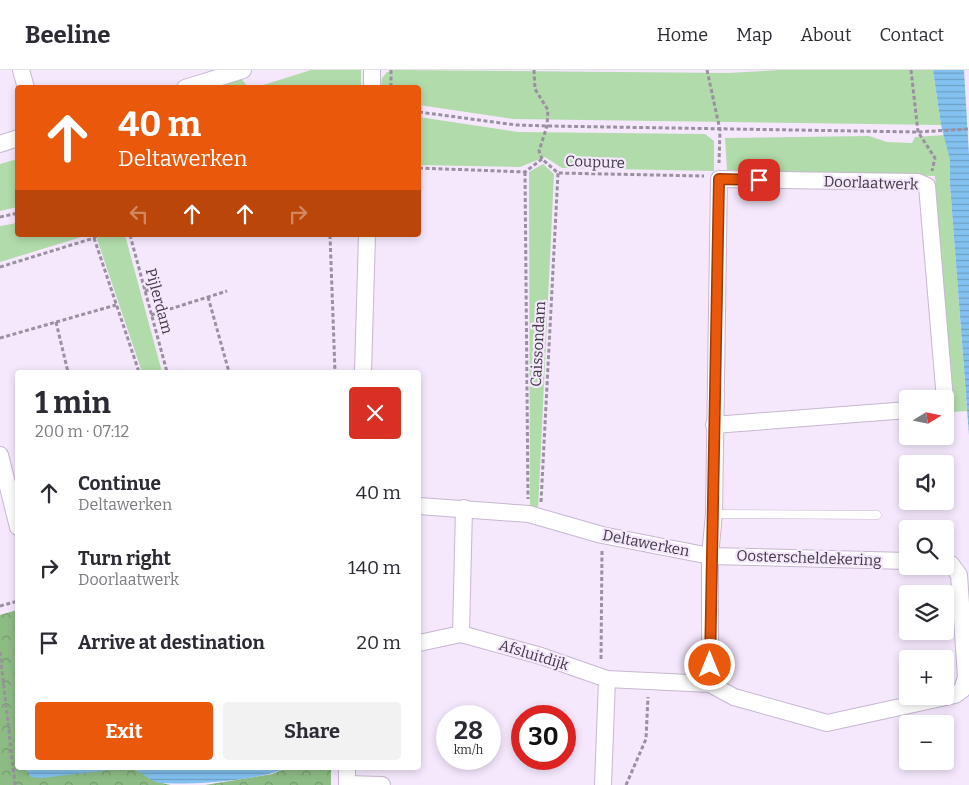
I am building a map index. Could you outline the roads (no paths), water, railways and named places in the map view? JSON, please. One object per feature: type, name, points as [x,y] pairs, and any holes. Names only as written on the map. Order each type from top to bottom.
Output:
[{"type":"street","points":[[21,70],[25,85]]},
{"type":"street","points":[[190,85],[211,75],[243,70]]},
{"type":"street","points":[[372,70],[372,85]]},
{"type":"street","points":[[0,144],[15,139]]},
{"type":"street","name":"Doorlaatwerk","points":[[719,179],[918,182],[927,186],[944,390]]},
{"type":"street","name":"Deltawerken","points":[[421,506],[534,515],[602,535],[710,556],[714,514],[719,179]]},
{"type":"street","points":[[363,370],[367,237]]},
{"type":"street","points":[[714,425],[899,411]]},
{"type":"street","points":[[0,455],[15,515]]},
{"type":"street","points":[[460,634],[464,508]]},
{"type":"street","points":[[710,556],[710,684],[734,697],[827,723],[955,695],[962,690],[966,678],[959,575],[954,568]]},
{"type":"street","name":"Oosterscheldekering","points":[[710,556],[899,561]]},
{"type":"street","name":"Afsluitdijk","points":[[421,643],[460,634],[541,656],[604,678],[648,682],[710,684]]},
{"type":"street","points":[[603,785],[604,678]]},
{"type":"street","points":[[347,770],[348,784],[382,785]]},
{"type":"lane","points":[[714,514],[877,515]]},
{"type":"water","points":[[933,70],[964,70],[969,155],[969,435],[950,185],[950,160],[941,125]]},
{"type":"water","points":[[26,770],[111,770],[41,778],[31,777]]},
{"type":"water","points":[[134,770],[280,770],[242,779],[206,783],[159,783]]}]
